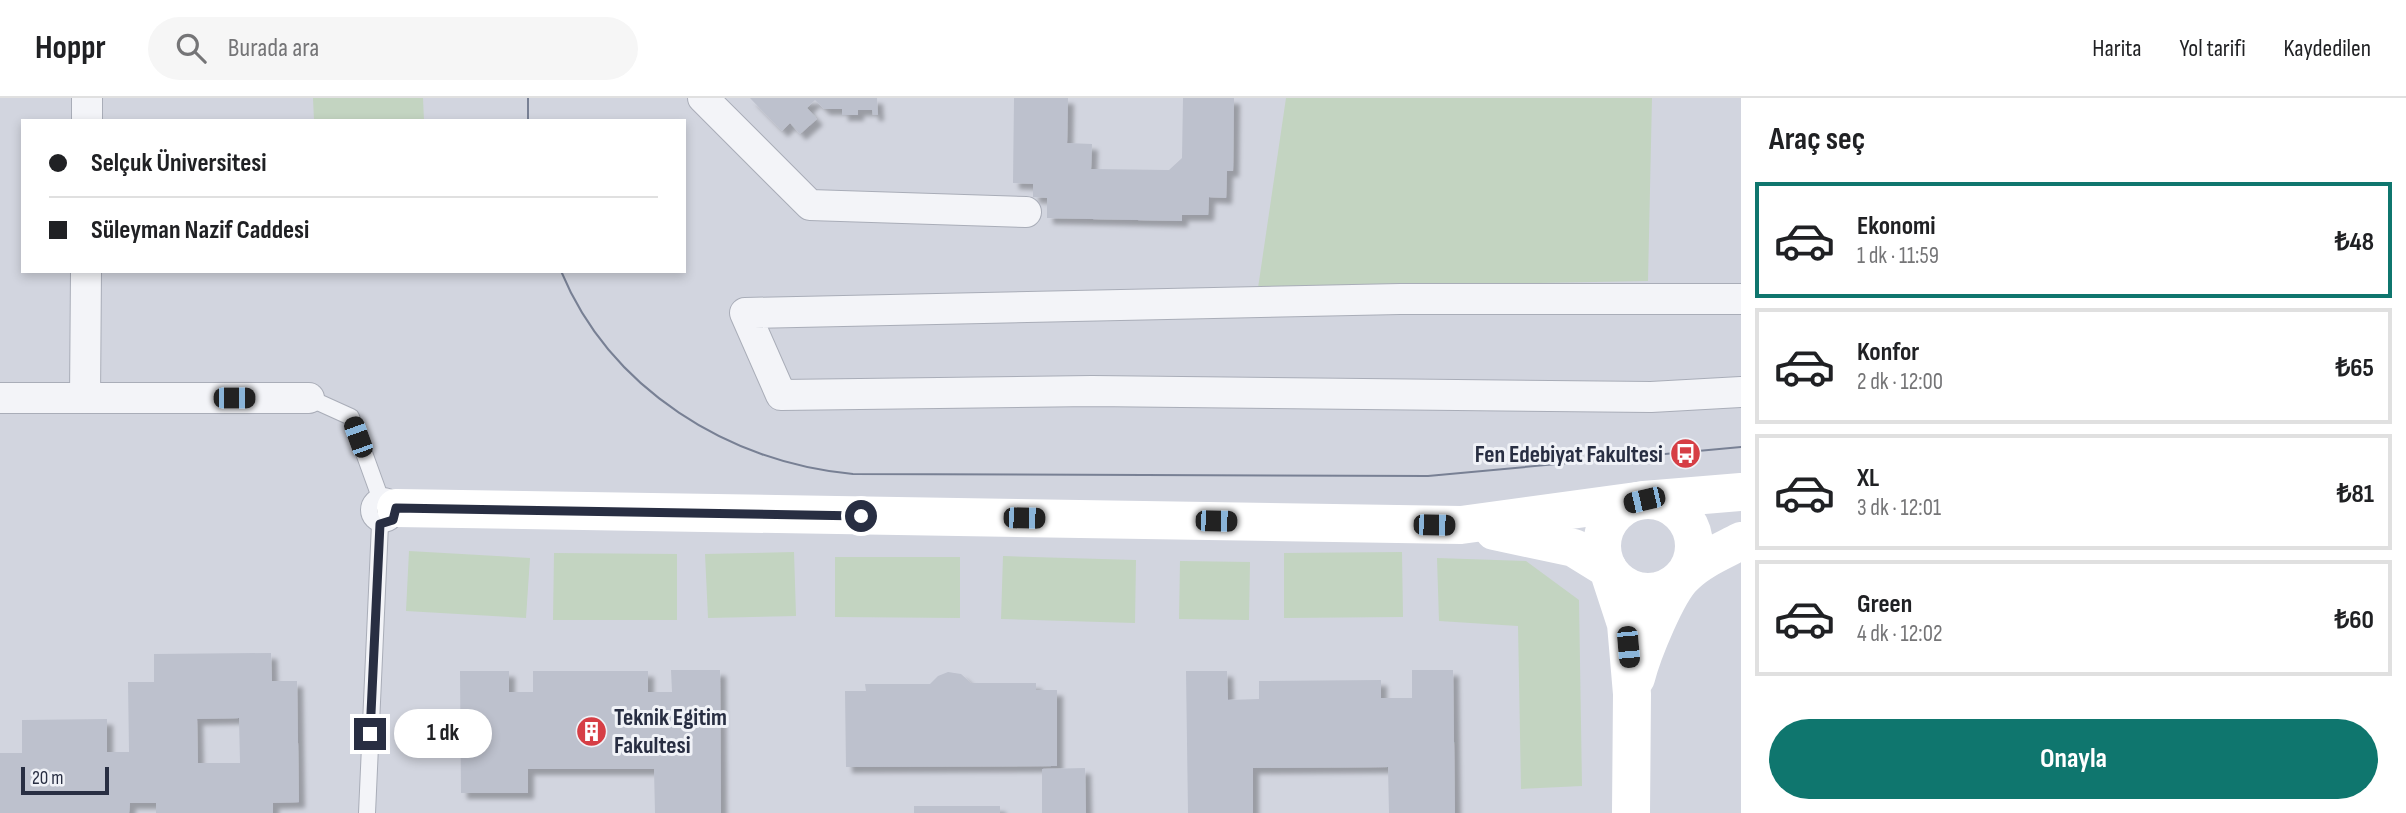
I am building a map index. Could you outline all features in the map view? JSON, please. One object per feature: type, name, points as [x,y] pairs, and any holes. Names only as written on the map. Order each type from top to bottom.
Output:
[{"type":"street","points":[[87,98],[87,119]]},
{"type":"street","points":[[703,98],[810,205],[1026,212]]},
{"type":"street","points":[[85,398],[86,273]]},
{"type":"street","points":[[1741,299],[1386,299],[745,313],[781,395],[1092,391],[1651,397],[1741,392]]},
{"type":"street","points":[[0,398],[309,398]]},
{"type":"street","points":[[385,510],[1461,526],[1644,500],[1741,492]]},
{"type":"street","points":[[1631,813],[1632,694],[1626,624],[1603,555],[1602,540],[1606,525],[1629,503],[1660,501],[1674,508],[1685,519],[1692,533],[1694,549],[1691,563],[1642,654],[1632,694]]},
{"type":"street","points":[[1461,526],[1574,548],[1608,569],[1630,588],[1644,591],[1665,588],[1709,557],[1741,541]]},
{"type":"lane","points":[[309,398],[351,417],[385,510],[367,813]]},
{"type":"shaded area","points":[[0,98],[1741,98],[1741,813],[0,813]]},
{"type":"green space","points":[[313,98],[423,98],[424,119],[314,119]]},
{"type":"green space","points":[[1286,98],[1652,98],[1648,281],[1258,288]]},
{"type":"green space","points":[[409,551],[530,558],[526,618],[406,611]]},
{"type":"green space","points":[[794,552],[796,616],[708,618],[705,554]]},
{"type":"green space","points":[[1402,552],[1403,617],[1284,618],[1284,553]]},
{"type":"green space","points":[[554,553],[677,554],[677,620],[553,620]]},
{"type":"green space","points":[[1003,556],[1136,560],[1135,623],[1001,619]]},
{"type":"green space","points":[[835,557],[960,557],[960,618],[835,617]]},
{"type":"green space","points":[[1437,558],[1526,561],[1579,600],[1582,786],[1521,789],[1518,626],[1439,621]]},
{"type":"green space","points":[[1180,561],[1250,562],[1249,620],[1179,619]]},
{"type":"building","points":[[750,98],[877,98],[878,115],[873,115],[872,110],[858,110],[858,115],[842,115],[842,109],[824,109],[815,100],[807,108],[817,119],[800,134],[790,123],[782,131]]},
{"type":"building","points":[[1014,98],[1068,98],[1067,143],[1092,144],[1091,169],[1169,170],[1182,158],[1183,98],[1234,98],[1233,171],[1227,171],[1226,198],[1209,197],[1208,215],[1182,215],[1182,221],[1047,218],[1047,198],[1033,197],[1033,184],[1013,183]]},
{"type":"building","points":[[271,653],[272,681],[297,681],[299,802],[273,803],[273,813],[156,813],[156,803],[130,803],[129,813],[0,813],[0,753],[22,753],[22,720],[107,719],[107,752],[129,752],[128,682],[154,682],[154,654]],"holes":[[[239,718],[240,763],[198,763],[197,719]]]},
{"type":"building","name":"Teknik Egitim Fakultesi","points":[[671,670],[720,670],[721,813],[655,813],[654,769],[528,769],[528,793],[461,793],[460,671],[509,671],[509,692],[533,692],[533,671],[648,671],[648,692],[672,692]]},
{"type":"building","points":[[1412,670],[1453,670],[1455,813],[1389,813],[1388,767],[1253,768],[1253,813],[1188,813],[1186,671],[1227,671],[1228,700],[1259,699],[1259,681],[1381,680],[1381,698],[1412,698]]},
{"type":"building","points":[[948,672],[961,674],[971,683],[1036,683],[1036,690],[1057,690],[1057,766],[846,767],[845,691],[866,691],[865,684],[930,684],[938,676]]},
{"type":"building","points":[[1085,768],[1086,813],[1042,813],[1042,769]]},
{"type":"building","points":[[914,806],[1000,806],[1000,813],[914,813]]},
{"type":"tram line","points":[[528,98],[528,119]]},
{"type":"tram line","points":[[562,273],[583,313],[610,351],[642,384],[679,413],[719,436],[762,454],[807,467],[853,474],[1428,476],[1741,447]]},
{"type":"place","name":"Fen Edebiyat Fakultesi","points":[[1686,454]]},
{"type":"place","name":"Teknik Egitim Fakultesi","points":[[591,731]]},
{"type":"route","points":[[370,734],[380,524],[393,520],[396,508],[861,516]]}]
